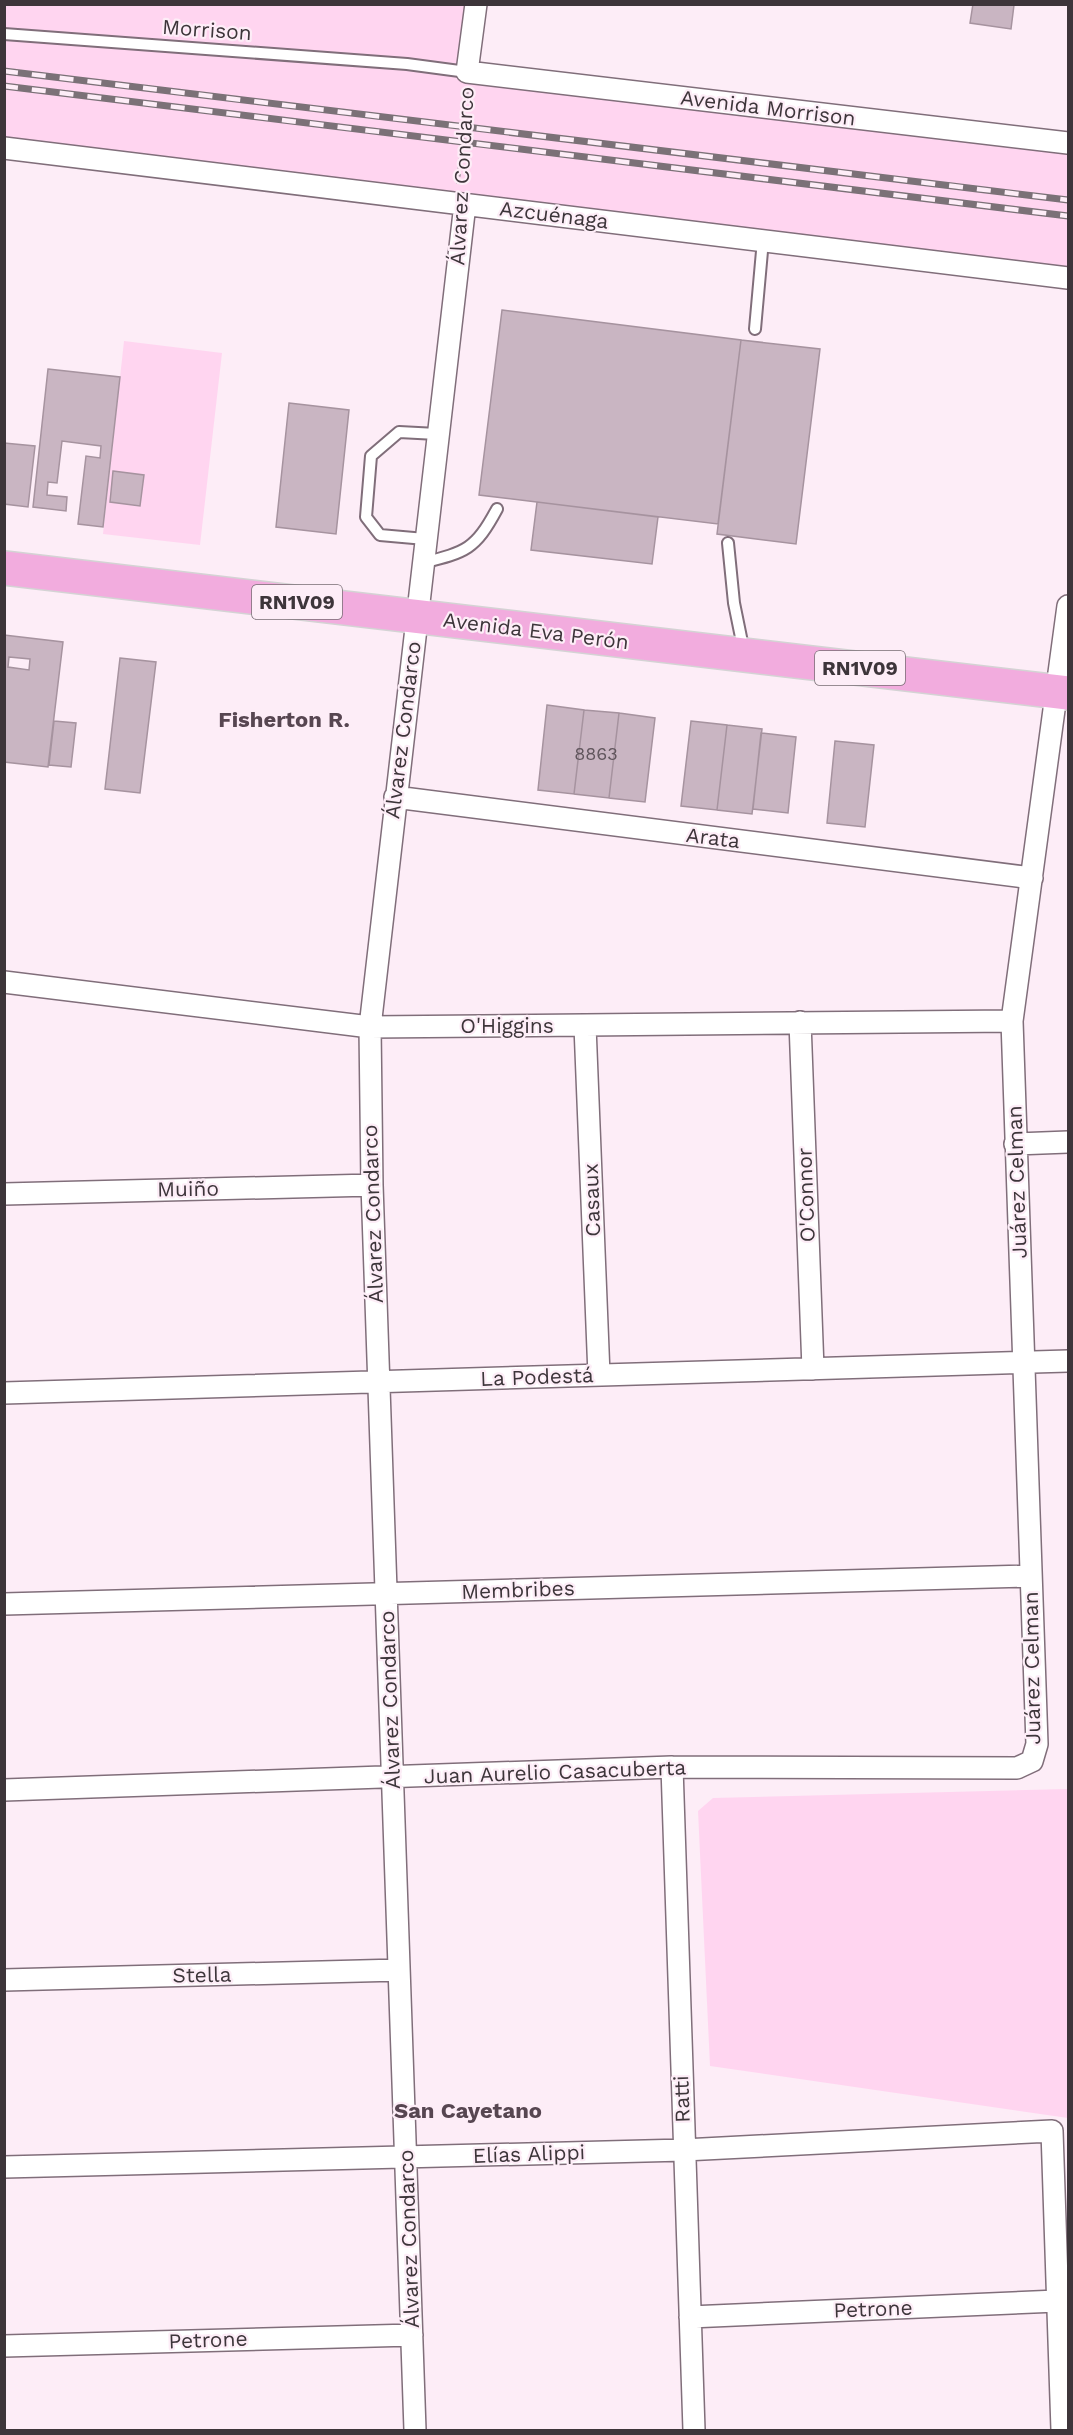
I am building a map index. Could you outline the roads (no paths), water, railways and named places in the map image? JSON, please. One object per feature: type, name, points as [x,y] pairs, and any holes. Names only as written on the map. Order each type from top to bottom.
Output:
[{"type":"main road","name":"Avenida Eva Perón","points":[[4,568],[1063,692]]},
{"type":"street","name":"Álvarez Condarco","points":[[467,72],[476,4]]},
{"type":"street","name":"Avenida Morrison","points":[[467,72],[1068,143]]},
{"type":"street","name":"Azcuénaga","points":[[4,148],[1068,278]]},
{"type":"street","name":"Álvarez Condarco","points":[[415,2430],[378,1382],[370,1027],[465,204]]},
{"type":"street","name":"Juárez Celman","points":[[1032,1761],[1037,1744],[1012,1021],[1032,878],[1063,692],[1068,606]]},
{"type":"street","name":"Arata","points":[[395,797],[1032,878]]},
{"type":"street","name":"O'Higgins","points":[[4,982],[370,1027],[1012,1021]]},
{"type":"street","name":"O'Connor","points":[[800,1022],[813,1369]]},
{"type":"street","name":"Casaux","points":[[585,1026],[599,1375]]},
{"type":"street","points":[[1015,1144],[1068,1142]]},
{"type":"street","name":"Muiño","points":[[4,1194],[372,1185]]},
{"type":"street","name":"La Podestá","points":[[4,1393],[1068,1361]]},
{"type":"street","name":"Membribes","points":[[4,1604],[1031,1576]]},
{"type":"street","name":"Juan Aurelio Casacuberta","points":[[4,1790],[672,1767],[1017,1768],[1032,1761]]},
{"type":"street","name":"Ratti","points":[[672,1767],[694,2430]]},
{"type":"street","name":"Stella","points":[[4,1980],[399,1970]]},
{"type":"street","name":"Elías Alippi","points":[[4,2167],[684,2150],[1052,2131],[1057,2301]]},
{"type":"street","points":[[1057,2301],[1062,2430]]},
{"type":"street","name":"Petrone","points":[[690,2317],[1057,2301]]},
{"type":"street","name":"Petrone","points":[[4,2346],[412,2335]]},
{"type":"lane","name":"Morrison","points":[[4,34],[407,64],[467,72]]},
{"type":"lane","points":[[755,329],[763,240]]},
{"type":"lane","points":[[425,539],[380,535],[366,517],[371,456],[399,432],[437,434]]},
{"type":"lane","points":[[422,563],[464,552],[484,533],[497,509]]},
{"type":"lane","points":[[728,543],[734,603],[745,655]]},
{"type":"railway","points":[[4,71],[1068,200]]},
{"type":"railway","points":[[4,86],[1068,216]]},
{"type":"district","name":"Fisherton R.","points":[[284,719]]},
{"type":"district","name":"San Cayetano","points":[[468,2110]]}]
